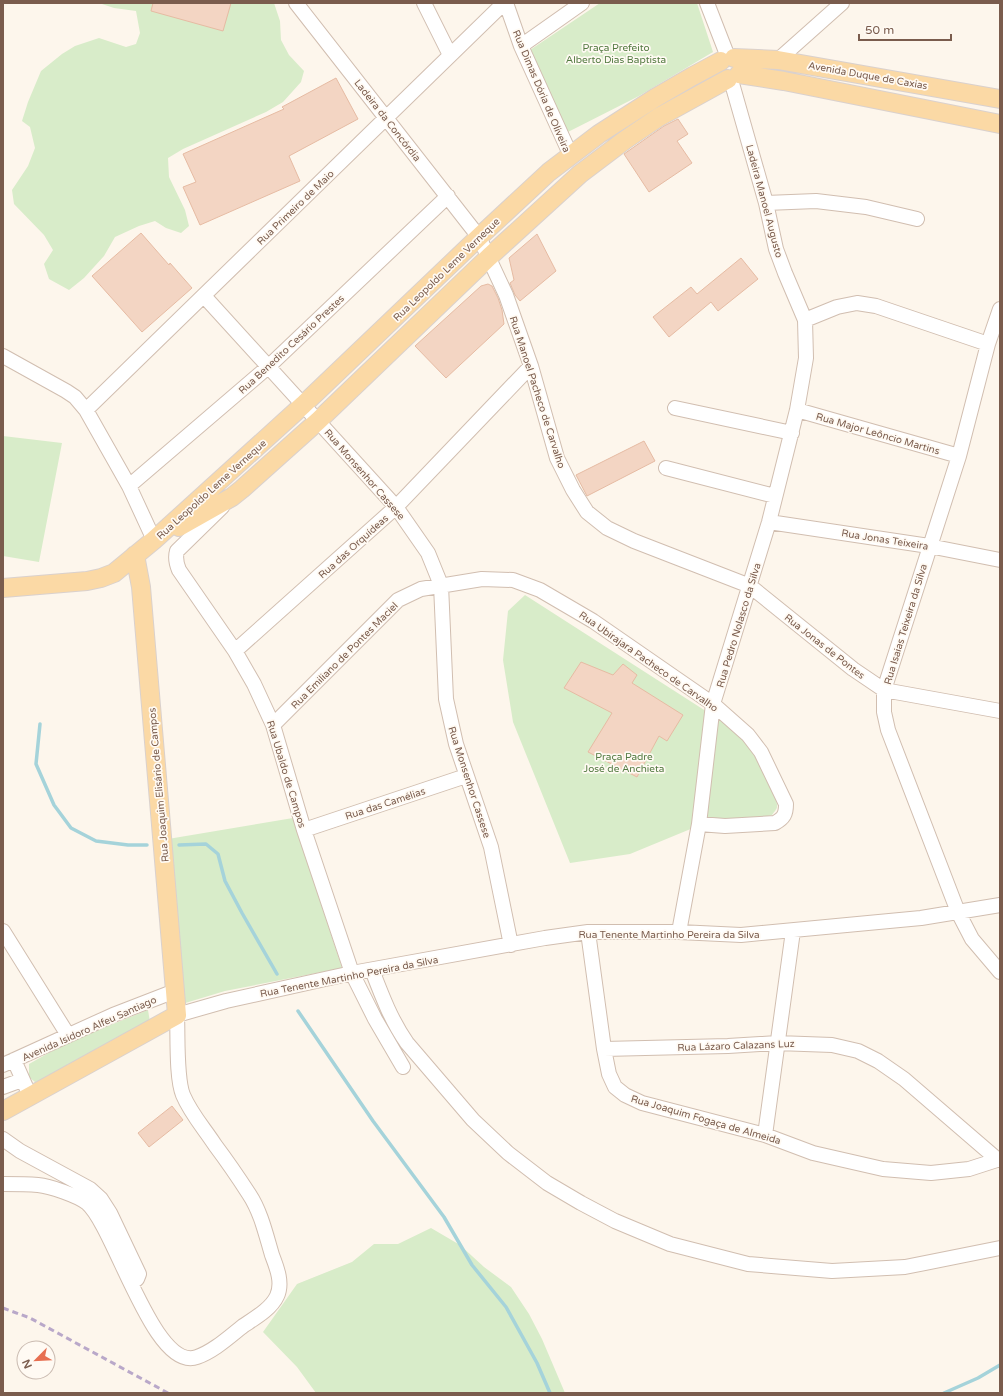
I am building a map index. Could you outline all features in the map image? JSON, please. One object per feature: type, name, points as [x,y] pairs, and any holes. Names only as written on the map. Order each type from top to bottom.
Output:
[{"type":"main road","name":"Avenida Duque de Caxias","points":[[730,68],[778,60],[1000,99]]},
{"type":"main road","name":"Avenida Duque de Caxias","points":[[730,68],[784,81],[1000,124]]},
{"type":"main road","name":"Rua Leopoldo Leme Verneque","points":[[154,540],[303,405],[549,172],[599,134],[655,98],[693,76],[730,68]]},
{"type":"main road","name":"Rua Leopoldo Leme Verneque","points":[[154,540],[232,497],[318,421],[489,257],[594,162],[730,68]]},
{"type":"main road","points":[[3,588],[87,581],[101,578],[114,573],[154,540]]},
{"type":"main road","name":"Rua Joaquim Elisário de Campos","points":[[135,555],[141,587],[177,1015]]},
{"type":"main road","points":[[3,1111],[177,1015]]},
{"type":"street","name":"Ladeira da Concórdia","points":[[296,3],[479,237]]},
{"type":"street","points":[[424,3],[450,55]]},
{"type":"street","name":"Rua Primeiro de Maio","points":[[86,410],[505,3]]},
{"type":"street","name":"Rua Dimas Dória de Oliveira","points":[[505,3],[521,46],[571,156]]},
{"type":"street","points":[[521,46],[582,3]]},
{"type":"street","name":"Ladeira Manoel Augusto","points":[[707,3],[730,68],[766,203],[776,249],[805,320]]},
{"type":"street","points":[[778,60],[842,3]]},
{"type":"street","name":"Rua Benedito Cesário Prestes","points":[[129,486],[268,367],[448,196]]},
{"type":"street","points":[[766,203],[816,201],[866,207],[917,219]]},
{"type":"street","name":"Rua Manoel Pacheco de Carvalho","points":[[479,237],[506,295],[530,366],[557,458],[573,490],[587,512],[607,528],[634,541],[750,586]]},
{"type":"street","name":"Rua Monsenhor Cassese","points":[[204,296],[396,507],[428,553],[441,585],[446,699],[456,744],[491,847],[511,945]]},
{"type":"street","points":[[805,320],[837,307],[857,303],[876,306],[988,344]]},
{"type":"street","name":"Rua Isaias Teixeira da Silva","points":[[1000,309],[988,344],[959,456],[884,690],[884,712],[888,730],[958,912],[972,938],[1000,972]]},
{"type":"street","name":"Rua Pedro Nolasco da Silva","points":[[679,932],[700,824],[714,704],[769,522],[792,433],[806,358],[805,320]]},
{"type":"street","points":[[3,356],[66,391],[75,397],[86,410],[129,486],[154,540]]},
{"type":"street","name":"Rua das Orquídeas","points":[[235,651],[396,507],[530,366]]},
{"type":"street","points":[[675,408],[792,433]]},
{"type":"street","name":"Rua Major Leôncio Martins","points":[[797,410],[959,456]]},
{"type":"street","points":[[666,468],[775,496]]},
{"type":"street","name":"Rua Ubaldo de Campos","points":[[232,497],[177,551],[175,557],[176,564],[235,651],[254,684],[273,725],[304,830],[352,973],[375,1019],[403,1067]]},
{"type":"street","name":"Rua Jonas Teixeira","points":[[769,522],[929,546],[1000,560]]},
{"type":"street","name":"Rua Ubirajara Pacheco de Carvalho","points":[[441,585],[482,579],[513,580],[540,590],[593,621],[714,704],[748,735],[761,752],[786,804],[786,812],[782,819],[774,823],[725,826],[700,824]]},
{"type":"street","name":"Rua Emiliano de Pontes Maciel","points":[[273,725],[398,600],[421,589],[441,585]]},
{"type":"street","name":"Rua Jonas de Pontes","points":[[750,586],[853,669],[884,690],[1000,711]]},
{"type":"street","name":"Rua das Camélias","points":[[304,830],[466,776]]},
{"type":"street","name":"Rua Tenente Martinho Pereira da Silva","points":[[177,1015],[226,1001],[352,973],[588,932],[741,934],[921,918],[1000,905]]},
{"type":"street","points":[[765,1135],[793,930]]},
{"type":"street","name":"Rua Joaquim Fogaça de Almeida","points":[[588,932],[604,1049],[609,1074],[615,1087],[625,1095],[642,1103],[765,1135],[812,1153],[883,1169],[931,1173],[968,1169],[999,1160]]},
{"type":"street","points":[[5,936],[68,1035]]},
{"type":"street","points":[[372,970],[398,1031],[473,1120],[508,1154],[547,1183],[614,1222],[670,1244],[748,1264],[832,1271],[905,1267],[1000,1248]]},
{"type":"street","name":"Avenida Isidoro Alfeu Santiago","points":[[9,1063],[113,1015],[175,991]]},
{"type":"street","points":[[3,1184],[39,1185],[73,1195],[86,1203],[104,1227],[142,1309],[161,1339],[172,1351],[185,1358],[195,1358],[211,1350],[268,1308],[277,1296],[279,1275],[260,1219],[250,1195],[191,1112],[182,1093],[179,1076],[177,1015]]},
{"type":"street","name":"Rua Lázaro Calazans Luz","points":[[604,1049],[728,1046],[777,1043],[832,1045],[858,1051],[904,1079],[999,1160]]},
{"type":"street","points":[[9,1063],[22,1080],[30,1096]]},
{"type":"street","points":[[3,1087],[22,1080]]},
{"type":"street","points":[[3,1139],[20,1151],[90,1189],[101,1199],[110,1213],[138,1274],[136,1279],[131,1283]]},
{"type":"green space","points":[[99,3],[274,3],[280,21],[281,40],[289,55],[304,71],[301,82],[283,102],[266,112],[183,149],[168,158],[169,177],[185,210],[189,226],[181,233],[166,228],[155,221],[139,226],[115,237],[104,256],[84,278],[69,290],[49,279],[44,264],[53,250],[44,235],[14,204],[12,190],[28,166],[35,148],[30,127],[22,121],[41,71],[62,54],[75,46],[99,38],[126,47],[136,44],[140,33],[136,11],[114,8]]},
{"type":"green space","name":"Praça Prefeito Alberto Dias Baptista","points":[[600,3],[697,3],[713,52],[639,96],[564,134],[527,52]]},
{"type":"green space","points":[[3,436],[62,443],[39,562],[3,556]]},
{"type":"green space","name":"Praça Padre José de Anchieta","points":[[525,595],[740,733],[763,770],[773,791],[777,807],[772,815],[693,828],[630,854],[570,863],[513,722],[503,660],[508,611]]},
{"type":"green space","points":[[293,818],[342,968],[225,991],[182,1004],[182,967],[168,839]]},
{"type":"green space","points":[[148,1010],[151,1028],[45,1081],[35,1082],[29,1077],[29,1064],[68,1042]]},
{"type":"green space","points":[[431,1228],[460,1245],[484,1267],[511,1287],[529,1314],[542,1339],[565,1393],[316,1393],[297,1367],[263,1332],[297,1284],[352,1262],[374,1244],[398,1244]]},
{"type":"building","points":[[153,3],[231,3],[223,31],[151,11]]},
{"type":"building","points":[[336,78],[358,119],[289,156],[300,181],[200,225],[183,187],[196,182],[183,154],[284,109],[282,107]]},
{"type":"building","points":[[678,119],[688,134],[677,141],[692,163],[649,192],[624,154],[664,126]]},
{"type":"building","points":[[141,233],[169,265],[170,263],[192,288],[142,332],[92,276]]},
{"type":"building","points":[[537,234],[556,271],[520,301],[515,295],[510,283],[514,280],[509,258]]},
{"type":"building","points":[[741,258],[758,279],[718,311],[711,302],[669,337],[653,317],[691,287],[697,294]]},
{"type":"building","points":[[488,284],[492,286],[498,298],[504,324],[446,378],[415,346],[481,286]]},
{"type":"building","points":[[644,441],[655,461],[587,496],[576,475]]},
{"type":"building","points":[[581,662],[613,675],[623,664],[637,675],[632,683],[683,715],[667,741],[659,736],[637,777],[588,752],[612,713],[564,688]]},
{"type":"building","points":[[172,1106],[183,1120],[149,1147],[138,1133]]},
{"type":"waterway","points":[[40,724],[36,764],[54,805],[71,828],[96,841],[128,845],[147,845]]},
{"type":"waterway","points":[[179,845],[206,844],[218,854],[225,881],[277,974]]},
{"type":"waterway","points":[[298,1011],[373,1121],[444,1217],[472,1265],[506,1307],[537,1363],[550,1393]]},
{"type":"waterway","points":[[944,1393],[978,1378],[1000,1365]]},
{"type":"railway","points":[[3,1308],[30,1318],[168,1393]]}]
